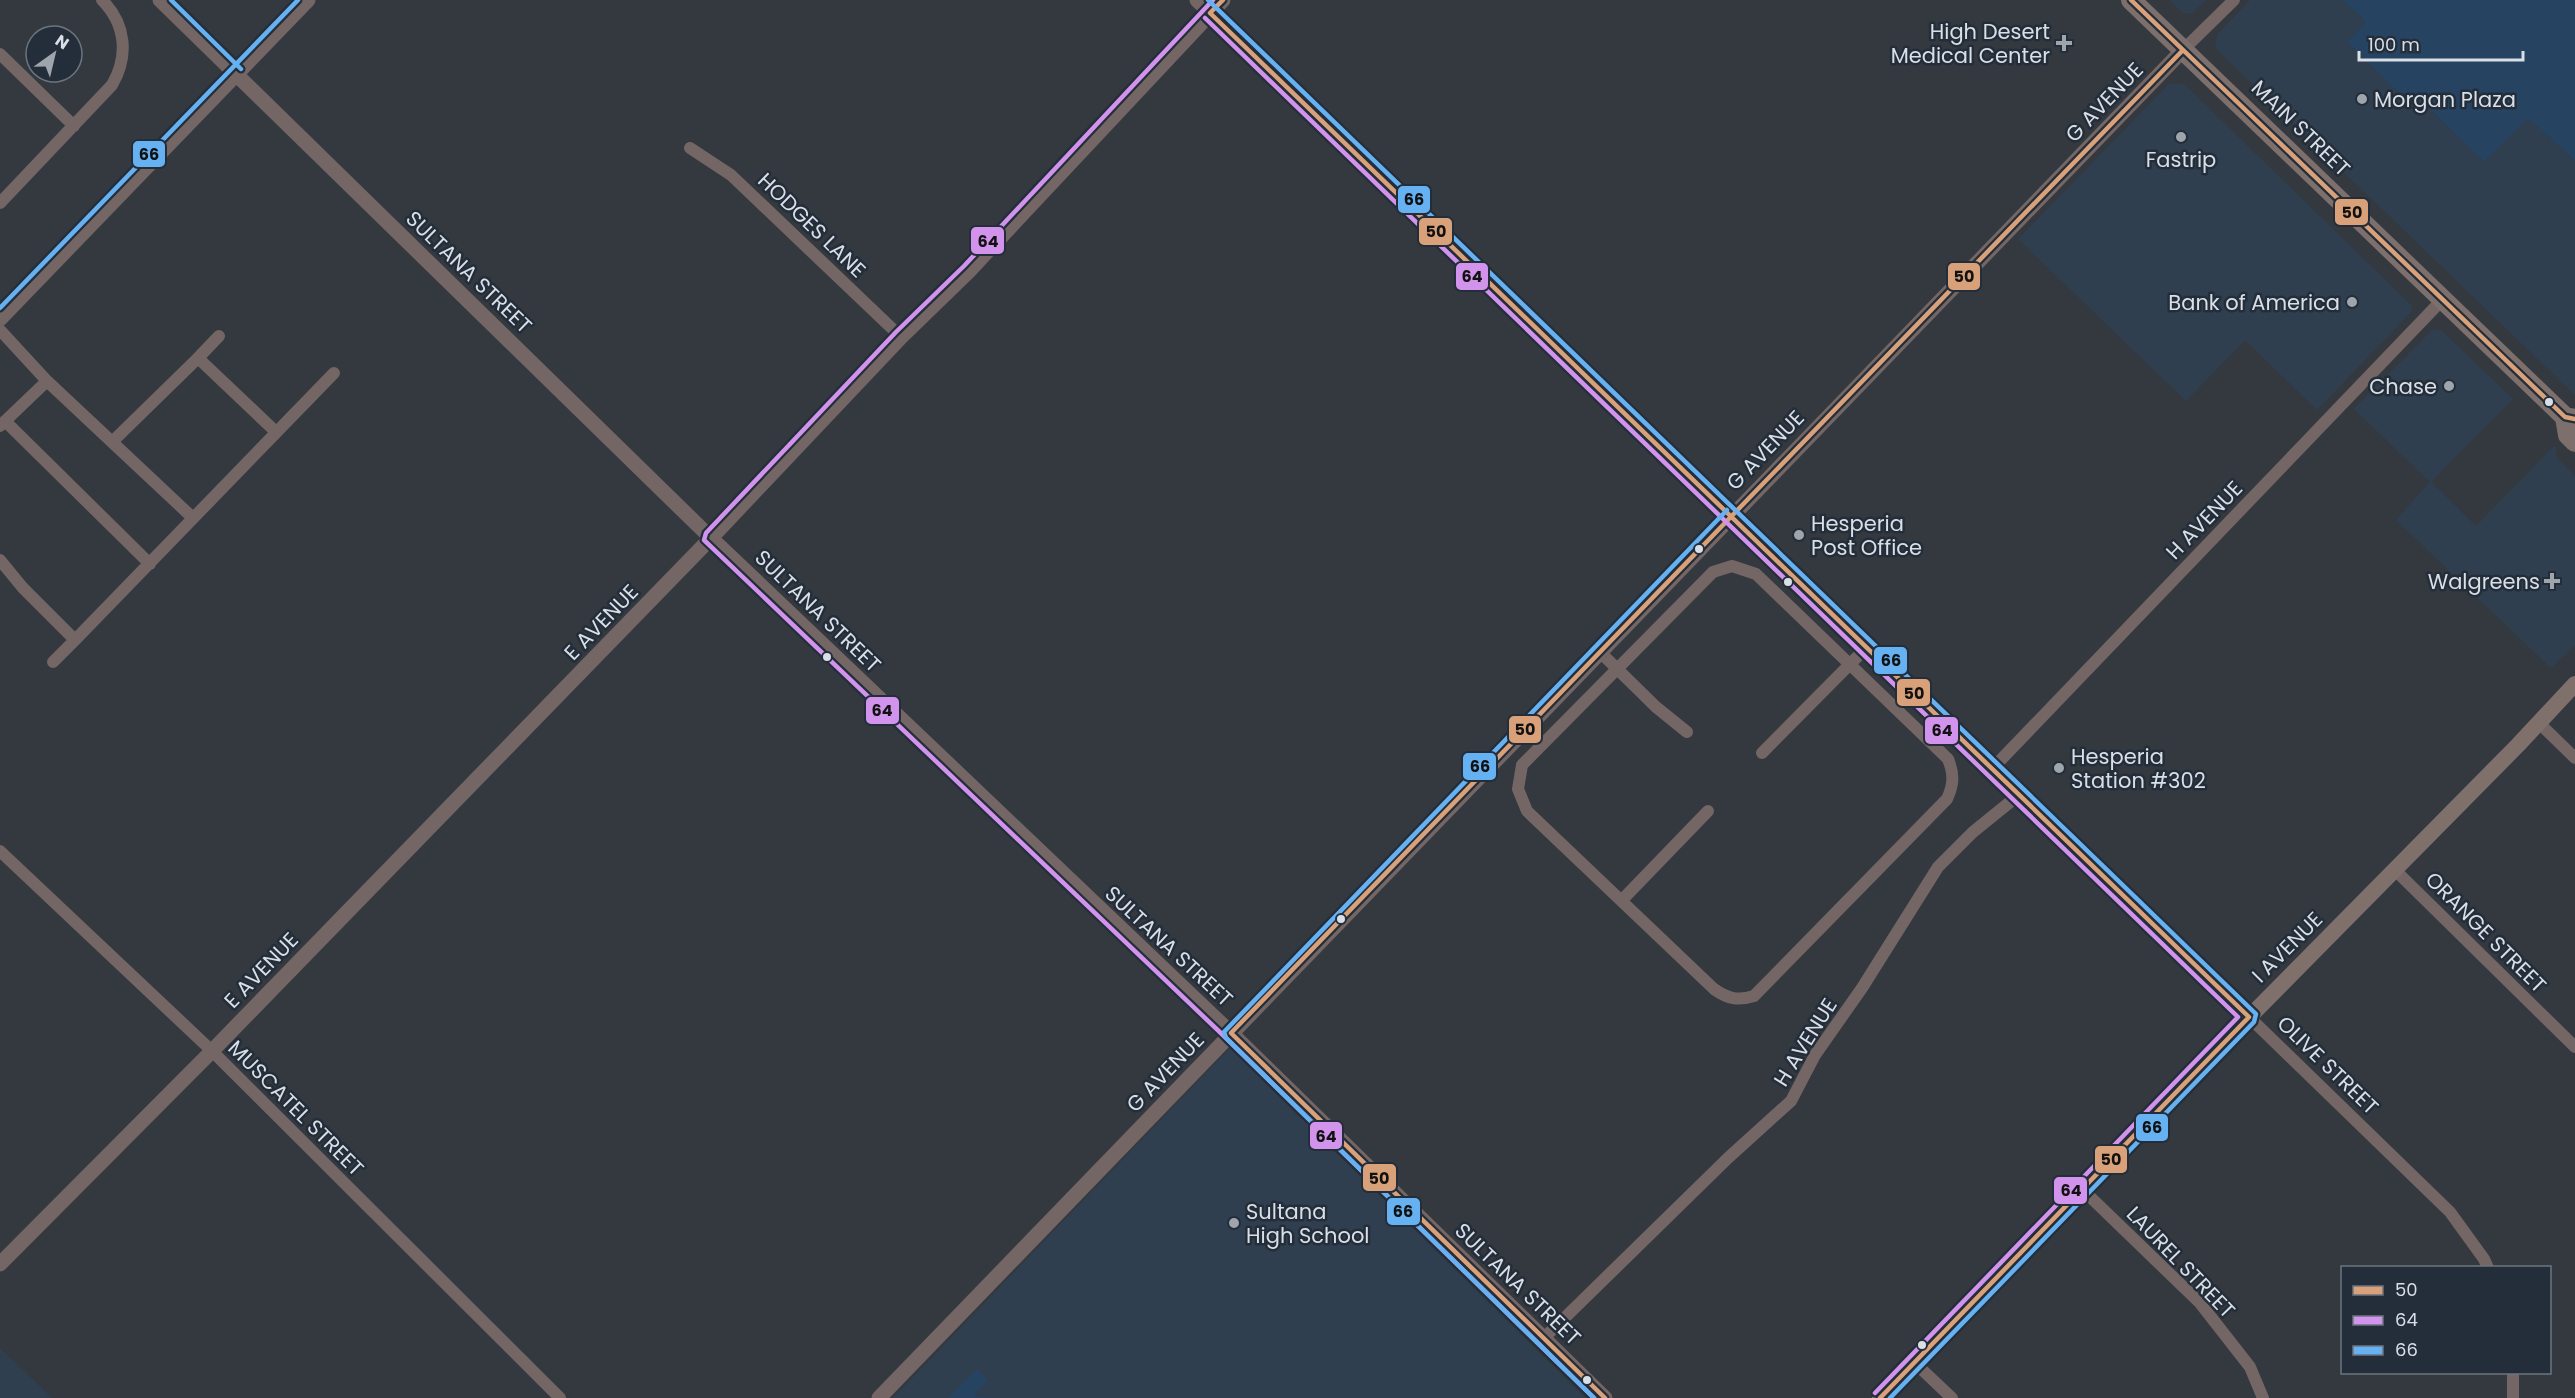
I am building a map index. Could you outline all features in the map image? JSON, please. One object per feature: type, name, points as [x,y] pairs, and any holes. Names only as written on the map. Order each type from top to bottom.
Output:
[{"type":"main road","name":"MAIN STREET","points":[[2131,0],[2570,418],[2568,435],[2575,442]]},
{"type":"main road","name":"I AVENUE","points":[[1880,1398],[2575,684]]},
{"type":"street","points":[[0,203],[112,85],[122,62],[124,47],[118,20],[102,0]]},
{"type":"street","name":"SULTANA STREET","points":[[160,0],[711,538],[1231,1033],[1605,1398]]},
{"type":"street","points":[[0,319],[308,0]]},
{"type":"street","name":"OLIVE STREET","points":[[1197,0],[2450,1212],[2487,1266]]},
{"type":"street","name":"E AVENUE","points":[[0,1264],[212,1051],[711,538],[901,337],[969,271],[1223,0]]},
{"type":"street","name":"G AVENUE","points":[[879,1398],[1732,515],[2234,0]]},
{"type":"street","points":[[0,54],[74,126]]},
{"type":"street","name":"HODGES LANE","points":[[690,148],[731,175],[901,337]]},
{"type":"street","name":"H AVENUE","points":[[1993,768],[2443,298]]},
{"type":"street","points":[[0,330],[47,381],[194,518]]},
{"type":"street","points":[[112,442],[219,336]]},
{"type":"street","points":[[198,358],[276,432]]},
{"type":"street","points":[[53,662],[334,373]]},
{"type":"street","points":[[47,381],[3,424],[150,564]]},
{"type":"street","points":[[0,560],[23,588],[75,640]]},
{"type":"street","points":[[1732,566],[1756,574],[1948,759],[1954,773],[1952,787],[1947,799],[1754,996],[1741,1000],[1725,997],[1714,990],[1527,811],[1518,789],[1522,765],[1616,669],[1713,573],[1732,566]]},
{"type":"street","points":[[1762,753],[1867,647]]},
{"type":"street","points":[[1600,652],[1656,707],[1687,732]]},
{"type":"street","points":[[2539,723],[2575,758]]},
{"type":"street","name":"H AVENUE","points":[[1544,1338],[1728,1158],[1791,1101],[1815,1055],[1869,979],[1938,867],[1973,832],[2020,794]]},
{"type":"street","points":[[1622,900],[1708,811]]},
{"type":"street","name":"MUSCATEL STREET","points":[[0,851],[212,1051],[560,1398]]},
{"type":"street","name":"ORANGE STREET","points":[[2395,870],[2575,1047]]},
{"type":"street","name":"LAUREL STREET","points":[[2082,1189],[2200,1304],[2250,1367],[2263,1398]]},
{"type":"street","points":[[1914,1362],[1952,1398]]},
{"type":"street","points":[[2513,1374],[2513,1398]]},
{"type":"shaded area","points":[[2170,0],[2206,0],[2192,13],[2183,13]]},
{"type":"shaded area","points":[[2250,0],[2343,0],[2366,22],[2347,42],[2404,98],[2412,92],[2484,162],[2528,118],[2575,161],[2575,395],[2215,48],[2217,35]]},
{"type":"shaded area","points":[[2343,0],[2575,0],[2575,161],[2528,118],[2484,162],[2412,92],[2405,99],[2347,42],[2366,22]]},
{"type":"shaded area","points":[[2170,83],[2184,84],[2412,306],[2412,311],[2317,410],[2245,340],[2186,401],[2018,239]]},
{"type":"shaded area","points":[[2432,330],[2441,330],[2513,399],[2431,482],[2476,526],[2555,445],[2557,458],[2575,476],[2575,645],[2551,668],[2396,520],[2430,482],[2354,409]]},
{"type":"shaded area","name":"Sultana High School","points":[[1230,1048],[1585,1398],[893,1398]]},
{"type":"shaded area","points":[[0,1348],[52,1398],[0,1398]]},
{"type":"shaded area","points":[[977,1369],[988,1380],[973,1396],[993,1398],[948,1398]]},
{"type":"transit line","name":"66","points":[[171,0],[241,69]]},
{"type":"transit line","name":"66","points":[[0,308],[298,0]]},
{"type":"transit line","name":"66","points":[[1208,0],[2256,1014],[2254,1022],[1890,1398]]},
{"type":"transit line","name":"64","points":[[1213,0],[964,266],[896,332],[706,533],[704,540],[1226,1038],[1594,1398]]},
{"type":"transit line","name":"50","points":[[1223,0],[1210,13],[2249,1017],[1880,1398]]},
{"type":"transit line","name":"50","points":[[2131,0],[2565,417],[2575,419]]},
{"type":"transit line","name":"64","points":[[1205,18],[2238,1017],[1875,1393]]},
{"type":"transit line","name":"50","points":[[1605,1398],[1231,1033],[2183,50]]},
{"type":"transit line","name":"66","points":[[1594,1398],[1226,1038],[1224,1032],[1727,510]]},
{"type":"place","name":"High Desert Medical Center","points":[[2064,43]]},
{"type":"place","name":"Morgan Plaza","points":[[2362,99]]},
{"type":"place","name":"Fastrip","points":[[2181,137]]},
{"type":"place","name":"Bank of America","points":[[2352,302]]},
{"type":"place","name":"Chase","points":[[2449,386]]},
{"type":"place","name":"Hesperia Post Office","points":[[1799,535]]},
{"type":"place","name":"Walgreens","points":[[2552,581]]},
{"type":"place","name":"Hesperia Station #302","points":[[2059,768]]},
{"type":"place","name":"Sultana High School","points":[[1234,1223]]}]
